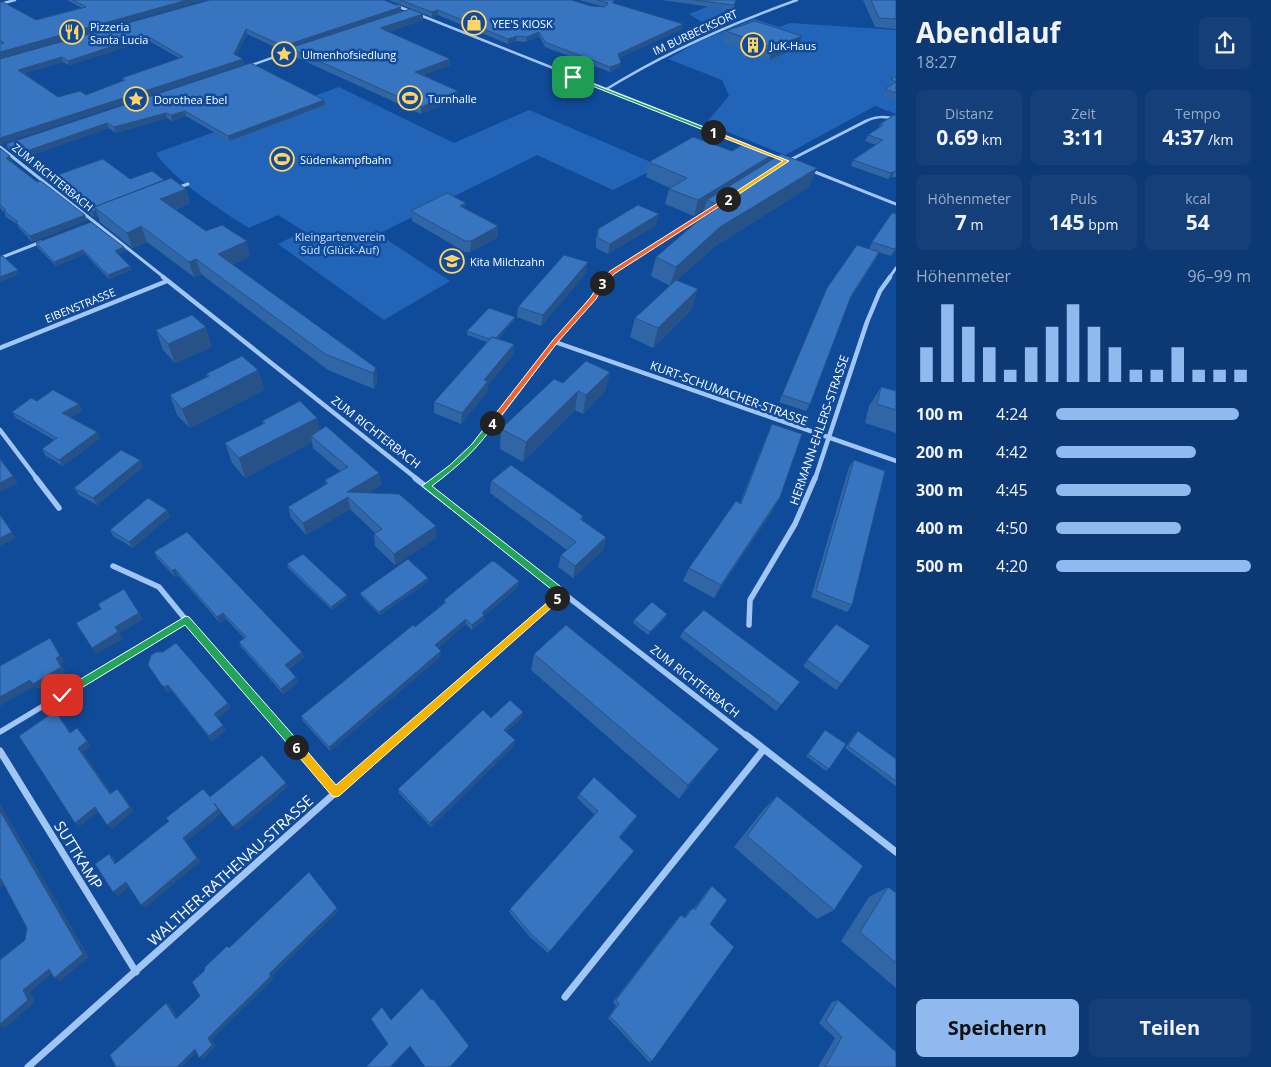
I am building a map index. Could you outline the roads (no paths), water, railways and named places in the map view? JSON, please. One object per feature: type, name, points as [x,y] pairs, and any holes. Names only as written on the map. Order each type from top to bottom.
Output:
[{"type":"street","points":[[0,4],[15,0]]},
{"type":"street","name":"IM BURBECKSORT","points":[[605,90],[654,60],[699,38],[740,20],[797,0]]},
{"type":"street","points":[[396,6],[752,147]]},
{"type":"street","points":[[404,14],[410,12]]},
{"type":"street","points":[[245,67],[301,48]]},
{"type":"street","points":[[779,166],[872,118],[884,116],[896,119]]},
{"type":"street","points":[[1,147],[11,145]]},
{"type":"street","name":"ZUM RICHTERBACH","points":[[1,147],[426,486],[896,852]]},
{"type":"street","points":[[787,161],[796,165]]},
{"type":"street","points":[[806,168],[896,204]]},
{"type":"street","points":[[171,191],[188,184]]},
{"type":"street","points":[[426,486],[453,467],[474,446],[555,342],[594,298],[612,272],[716,206]]},
{"type":"street","name":"ZUM RICHTERBACH","points":[[93,222],[102,218]]},
{"type":"street","points":[[84,226],[93,222]]},
{"type":"street","points":[[0,258],[47,240]]},
{"type":"street","name":"HERMANN-EHLERS-STRASSE","points":[[749,625],[750,600],[795,524],[812,487],[867,322],[880,291],[896,268]]},
{"type":"street","name":"EIBENSTRASSE","points":[[0,348],[168,281]]},
{"type":"street","name":"KURT-SCHUMACHER-STRASSE","points":[[555,342],[896,461]]},
{"type":"street","points":[[0,430],[59,508]]},
{"type":"street","points":[[113,566],[159,587],[336,792]]},
{"type":"street","name":"WALTHER-RATHENAU-STRASSE","points":[[28,1067],[562,593]]},
{"type":"street","points":[[0,732],[186,620]]},
{"type":"street","points":[[565,997],[764,749]]},
{"type":"street","name":"SUTTKAMP","points":[[0,751],[136,972]]},
{"type":"place","name":"YEE'S KIOSK","points":[[474,23]]},
{"type":"place","name":"Pizzeria Santa Lucia","points":[[72,32]]},
{"type":"place","name":"JuK-Haus","points":[[753,45]]},
{"type":"place","name":"Ulmenhofsiedlung","points":[[284,54]]},
{"type":"place","name":"Turnhalle","points":[[410,98]]},
{"type":"place","name":"Dorothea Ebel","points":[[136,99]]},
{"type":"place","name":"Südenkampfbahn","points":[[282,159]]},
{"type":"place","name":"Kita Milchzahn","points":[[452,261]]},
{"type":"park label","name":"Kleingartenverein Süd (Glück-Auf)","points":[[340,242]]}]
